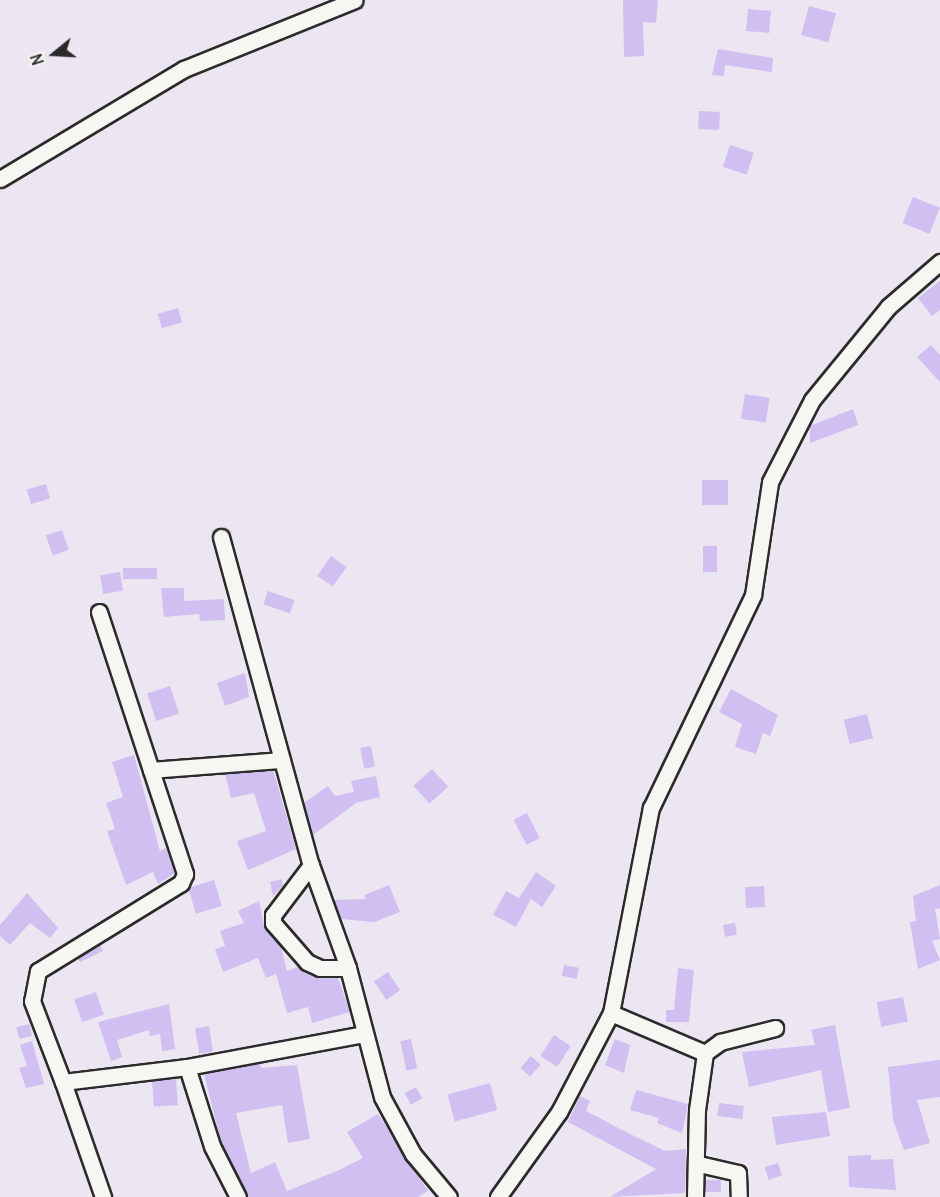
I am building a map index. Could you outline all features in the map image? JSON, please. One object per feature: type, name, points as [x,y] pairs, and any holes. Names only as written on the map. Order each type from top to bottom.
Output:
[{"type":"street","points":[[0,179],[184,69],[355,0]]},
{"type":"street","points":[[498,1197],[559,1112],[611,1013],[651,808],[753,595],[770,482],[812,400],[888,307],[940,262]]},
{"type":"street","points":[[221,537],[311,865],[348,968],[382,1097],[412,1154],[448,1197]]},
{"type":"street","points":[[99,612],[185,874],[181,883],[38,971],[32,1001],[103,1197]]},
{"type":"street","points":[[151,770],[282,760]]},
{"type":"street","points":[[311,865],[273,915],[273,923],[308,962],[320,968],[348,968]]},
{"type":"street","points":[[611,1013],[705,1053]]},
{"type":"street","points":[[695,1197],[699,1164],[697,1110],[705,1053],[720,1042],[775,1028]]},
{"type":"street","points":[[63,1082],[187,1067],[364,1034]]},
{"type":"street","points":[[187,1067],[212,1146],[238,1197]]},
{"type":"street","points":[[699,1164],[738,1173],[739,1197]]},
{"type":"building","points":[[623,0],[658,0],[656,23],[643,22],[644,56],[624,57]]},
{"type":"building","points":[[809,6],[836,13],[828,42],[801,35]]},
{"type":"building","points":[[748,9],[771,11],[769,33],[746,31]]},
{"type":"building","points":[[718,49],[773,58],[772,72],[725,65],[724,76],[712,75]]},
{"type":"building","points":[[699,111],[720,112],[719,130],[698,129]]},
{"type":"building","points":[[730,145],[754,153],[747,175],[723,167]]},
{"type":"building","points":[[913,197],[940,208],[929,234],[903,223]]},
{"type":"building","points":[[940,281],[940,310],[932,316],[918,298]]},
{"type":"building","points":[[178,308],[182,322],[162,328],[158,314]]},
{"type":"building","points":[[931,345],[940,355],[940,382],[917,357]]},
{"type":"building","points":[[745,394],[770,398],[766,423],[741,419]]},
{"type":"building","points":[[853,409],[858,425],[810,443],[810,426]]},
{"type":"building","points":[[702,480],[728,480],[728,505],[702,505]]},
{"type":"building","points":[[46,484],[50,498],[31,504],[27,490]]},
{"type":"building","points":[[62,530],[69,550],[53,555],[46,536]]},
{"type":"building","points":[[703,546],[717,546],[717,572],[703,572]]},
{"type":"building","points":[[331,556],[347,567],[333,587],[317,576]]},
{"type":"building","points":[[123,568],[157,568],[157,579],[123,579]]},
{"type":"building","points":[[120,572],[123,591],[103,594],[100,575]]},
{"type":"building","points":[[161,588],[184,588],[184,601],[224,599],[225,620],[200,621],[199,614],[164,617]]},
{"type":"building","points":[[268,591],[294,600],[290,613],[263,604]]},
{"type":"building","points":[[245,673],[249,697],[225,706],[217,683]]},
{"type":"building","points":[[170,686],[179,714],[156,721],[147,693]]},
{"type":"building","points":[[731,689],[778,715],[770,736],[763,733],[756,754],[735,747],[742,724],[719,712]]},
{"type":"building","points":[[867,714],[873,738],[850,744],[844,720]]},
{"type":"building","points":[[371,746],[375,767],[364,769],[360,748]]},
{"type":"building","points":[[134,755],[160,851],[166,848],[175,873],[158,884],[153,872],[126,885],[107,831],[115,829],[106,803],[123,797],[112,762]]},
{"type":"building","points":[[432,769],[448,787],[429,804],[413,786]]},
{"type":"building","points":[[273,770],[296,849],[248,870],[237,841],[266,831],[254,793],[231,798],[225,774]]},
{"type":"building","points":[[376,776],[380,797],[356,803],[313,835],[304,803],[328,786],[335,796],[354,792],[351,781]]},
{"type":"building","points":[[527,813],[540,838],[526,845],[514,820]]},
{"type":"building","points":[[536,872],[556,886],[542,907],[531,899],[516,927],[493,915],[506,891],[519,898]]},
{"type":"building","points":[[282,879],[283,886],[273,896],[270,882]]},
{"type":"building","points":[[214,880],[222,906],[196,914],[188,888]]},
{"type":"building","points":[[389,885],[400,912],[374,922],[341,919],[334,900],[366,899],[364,895]]},
{"type":"building","points":[[940,885],[940,908],[935,909],[940,939],[932,941],[940,960],[918,969],[910,922],[916,921],[913,896]]},
{"type":"building","points":[[764,886],[765,907],[746,908],[745,887]]},
{"type":"building","points":[[27,893],[58,928],[50,938],[30,923],[10,945],[0,936],[0,925]]},
{"type":"building","points":[[259,901],[265,929],[281,947],[287,971],[298,967],[316,977],[338,978],[350,1012],[312,1023],[308,1007],[287,1013],[276,974],[266,978],[258,958],[223,972],[215,949],[225,946],[220,931],[244,923],[238,911]]},
{"type":"building","points":[[735,923],[737,935],[725,937],[723,925]]},
{"type":"building","points":[[100,944],[103,951],[80,962],[78,958]]},
{"type":"building","points":[[564,965],[579,968],[577,979],[562,976]]},
{"type":"building","points":[[678,968],[694,970],[689,1022],[666,1022],[666,1010],[674,1010]]},
{"type":"building","points":[[388,972],[400,990],[386,1000],[374,982]]},
{"type":"building","points":[[96,992],[104,1015],[82,1022],[74,999]]},
{"type":"building","points":[[903,997],[908,1022],[881,1027],[876,1002]]},
{"type":"building","points":[[169,1004],[175,1049],[162,1051],[160,1034],[150,1036],[149,1030],[117,1040],[122,1057],[111,1061],[98,1022]]},
{"type":"building","points":[[29,1024],[32,1036],[19,1039],[16,1027]]},
{"type":"building","points":[[835,1025],[850,1108],[828,1112],[821,1070],[749,1087],[742,1052],[815,1045],[811,1030]]},
{"type":"building","points":[[209,1026],[213,1052],[199,1054],[195,1028]]},
{"type":"building","points":[[554,1035],[571,1046],[557,1067],[540,1056]]},
{"type":"building","points":[[411,1039],[417,1068],[406,1071],[400,1041]]},
{"type":"building","points":[[615,1039],[630,1045],[624,1073],[605,1065]]},
{"type":"building","points":[[32,1041],[44,1084],[26,1088],[19,1068],[27,1066],[20,1045]]},
{"type":"building","points":[[531,1056],[541,1065],[530,1077],[520,1068]]},
{"type":"building","points":[[940,1060],[940,1097],[917,1100],[930,1143],[904,1150],[893,1120],[888,1067]]},
{"type":"building","points":[[260,1063],[261,1068],[297,1065],[310,1139],[288,1143],[282,1105],[236,1113],[251,1173],[275,1162],[287,1191],[337,1171],[363,1158],[347,1132],[378,1114],[428,1191],[418,1197],[248,1197],[221,1142],[204,1074]]},
{"type":"building","points":[[176,1079],[178,1105],[154,1107],[152,1081]]},
{"type":"building","points":[[490,1083],[497,1110],[455,1121],[447,1094]]},
{"type":"building","points":[[416,1087],[422,1098],[411,1105],[405,1093]]},
{"type":"building","points":[[636,1090],[688,1104],[682,1133],[657,1123],[659,1118],[630,1110]]},
{"type":"building","points":[[580,1096],[590,1101],[586,1111],[624,1131],[665,1151],[686,1149],[685,1193],[610,1197],[656,1169],[568,1122]]},
{"type":"building","points":[[719,1103],[744,1106],[742,1119],[717,1116]]},
{"type":"building","points":[[826,1112],[830,1136],[776,1145],[772,1117]]},
{"type":"building","points":[[871,1155],[871,1160],[893,1159],[896,1190],[849,1187],[848,1156]]},
{"type":"building","points":[[778,1163],[782,1175],[769,1180],[765,1167]]},
{"type":"building","points":[[705,1180],[721,1180],[721,1192],[705,1192]]}]
